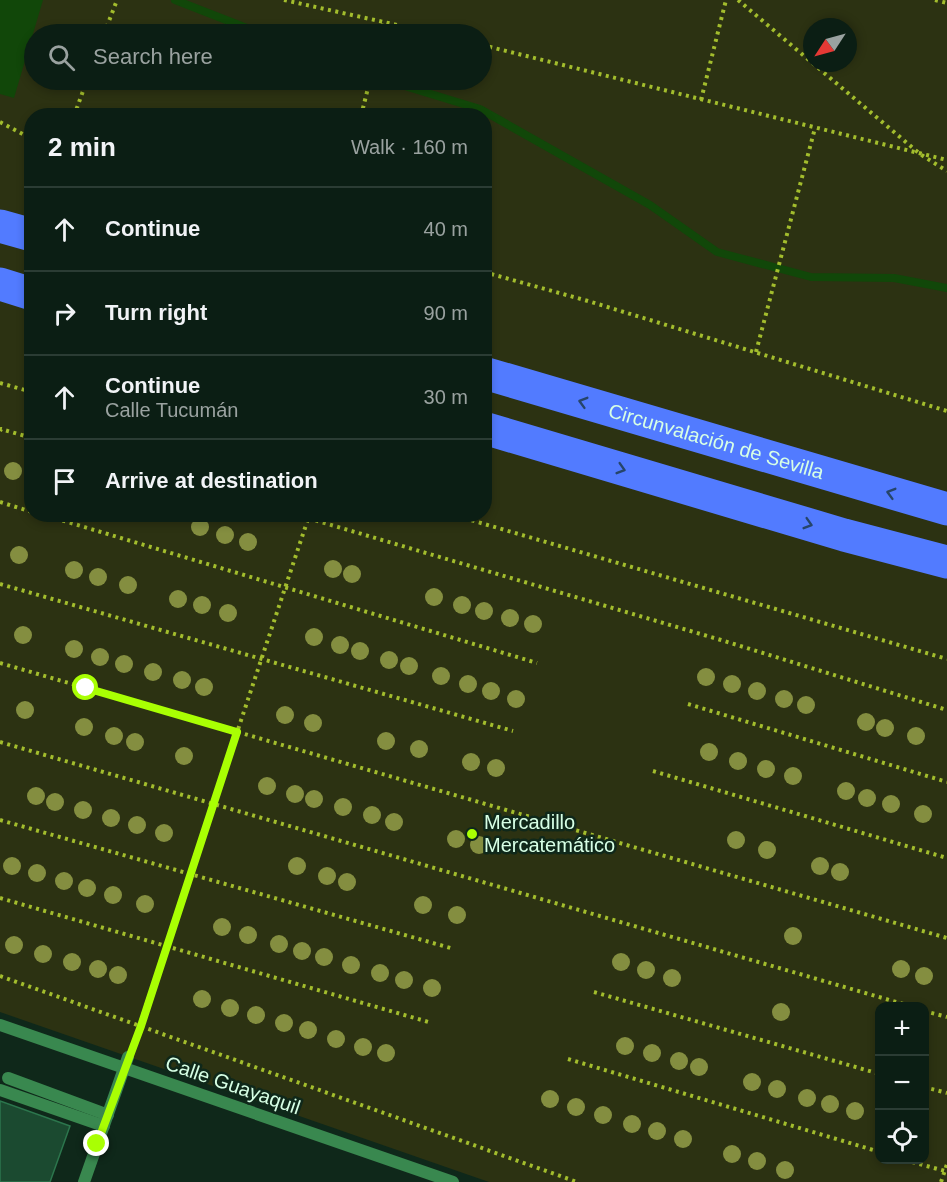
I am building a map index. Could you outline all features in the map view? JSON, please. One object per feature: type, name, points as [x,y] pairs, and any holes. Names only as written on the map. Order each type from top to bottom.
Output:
[{"type":"highway","points":[[0,226],[24,233]]},
{"type":"highway","points":[[0,284],[24,292]]},
{"type":"highway","name":"Circunvalación de Sevilla","points":[[492,375],[947,509]]},
{"type":"highway","points":[[492,430],[844,535],[947,562]]},
{"type":"street","name":"Calle Guayaquil","points":[[0,1025],[127,1062],[453,1182]]},
{"type":"street","points":[[84,1182],[127,1062]]},
{"type":"street","points":[[8,1078],[106,1120]]},
{"type":"street","points":[[0,1090],[106,1120]]},
{"type":"path","points":[[108,24],[117,0]]},
{"type":"path","points":[[284,0],[396,24]]},
{"type":"path","points":[[701,100],[726,0]]},
{"type":"path","points":[[738,0],[920,154],[947,171]]},
{"type":"path","points":[[935,0],[947,3]]},
{"type":"path","points":[[492,48],[947,160]]},
{"type":"path","points":[[77,108],[83,90]]},
{"type":"path","points":[[363,108],[367,90]]},
{"type":"path","points":[[0,122],[24,135]]},
{"type":"path","points":[[756,352],[815,128]]},
{"type":"path","points":[[492,274],[588,301],[947,411]]},
{"type":"path","points":[[0,383],[24,390]]},
{"type":"path","points":[[0,431],[1,429],[24,436]]},
{"type":"path","points":[[0,502],[24,510]]},
{"type":"path","points":[[67,522],[537,663]]},
{"type":"path","points":[[127,1062],[141,1026],[307,522]]},
{"type":"path","points":[[318,522],[721,640],[947,710]]},
{"type":"path","points":[[477,522],[947,659]]},
{"type":"path","points":[[0,584],[513,731]]},
{"type":"path","points":[[0,663],[947,938]]},
{"type":"path","points":[[688,704],[947,782]]},
{"type":"path","points":[[0,742],[896,1002]]},
{"type":"path","points":[[653,771],[947,858]]},
{"type":"path","points":[[0,820],[454,949]]},
{"type":"path","points":[[0,898],[432,1023]]},
{"type":"path","points":[[0,976],[577,1182]]},
{"type":"path","points":[[594,992],[875,1073]]},
{"type":"path","points":[[929,1012],[947,1017]]},
{"type":"path","points":[[568,1059],[875,1151]]},
{"type":"path","points":[[929,1088],[947,1093]]},
{"type":"path","points":[[920,1164],[945,1171]]},
{"type":"path","points":[[941,1182],[947,1164]]},
{"type":"shaded area","points":[[0,0],[947,0],[947,1182],[489,1182],[0,1012]]},
{"type":"shaded area","points":[[0,0],[43,0],[36,24],[24,24],[24,64],[14,98],[0,94]]},
{"type":"building","points":[[0,1101],[70,1126],[50,1182],[0,1182]]},
{"type":"waterway","points":[[175,0],[236,24]]},
{"type":"waterway","points":[[418,90],[477,108]]},
{"type":"waterway","points":[[492,116],[650,205],[717,252],[811,277],[894,278],[947,288]]},
{"type":"place","name":"Mercadillo Mercatemático","points":[[472,834]]},
{"type":"route","points":[[86,688],[237,732],[141,1026],[97,1144]]}]
